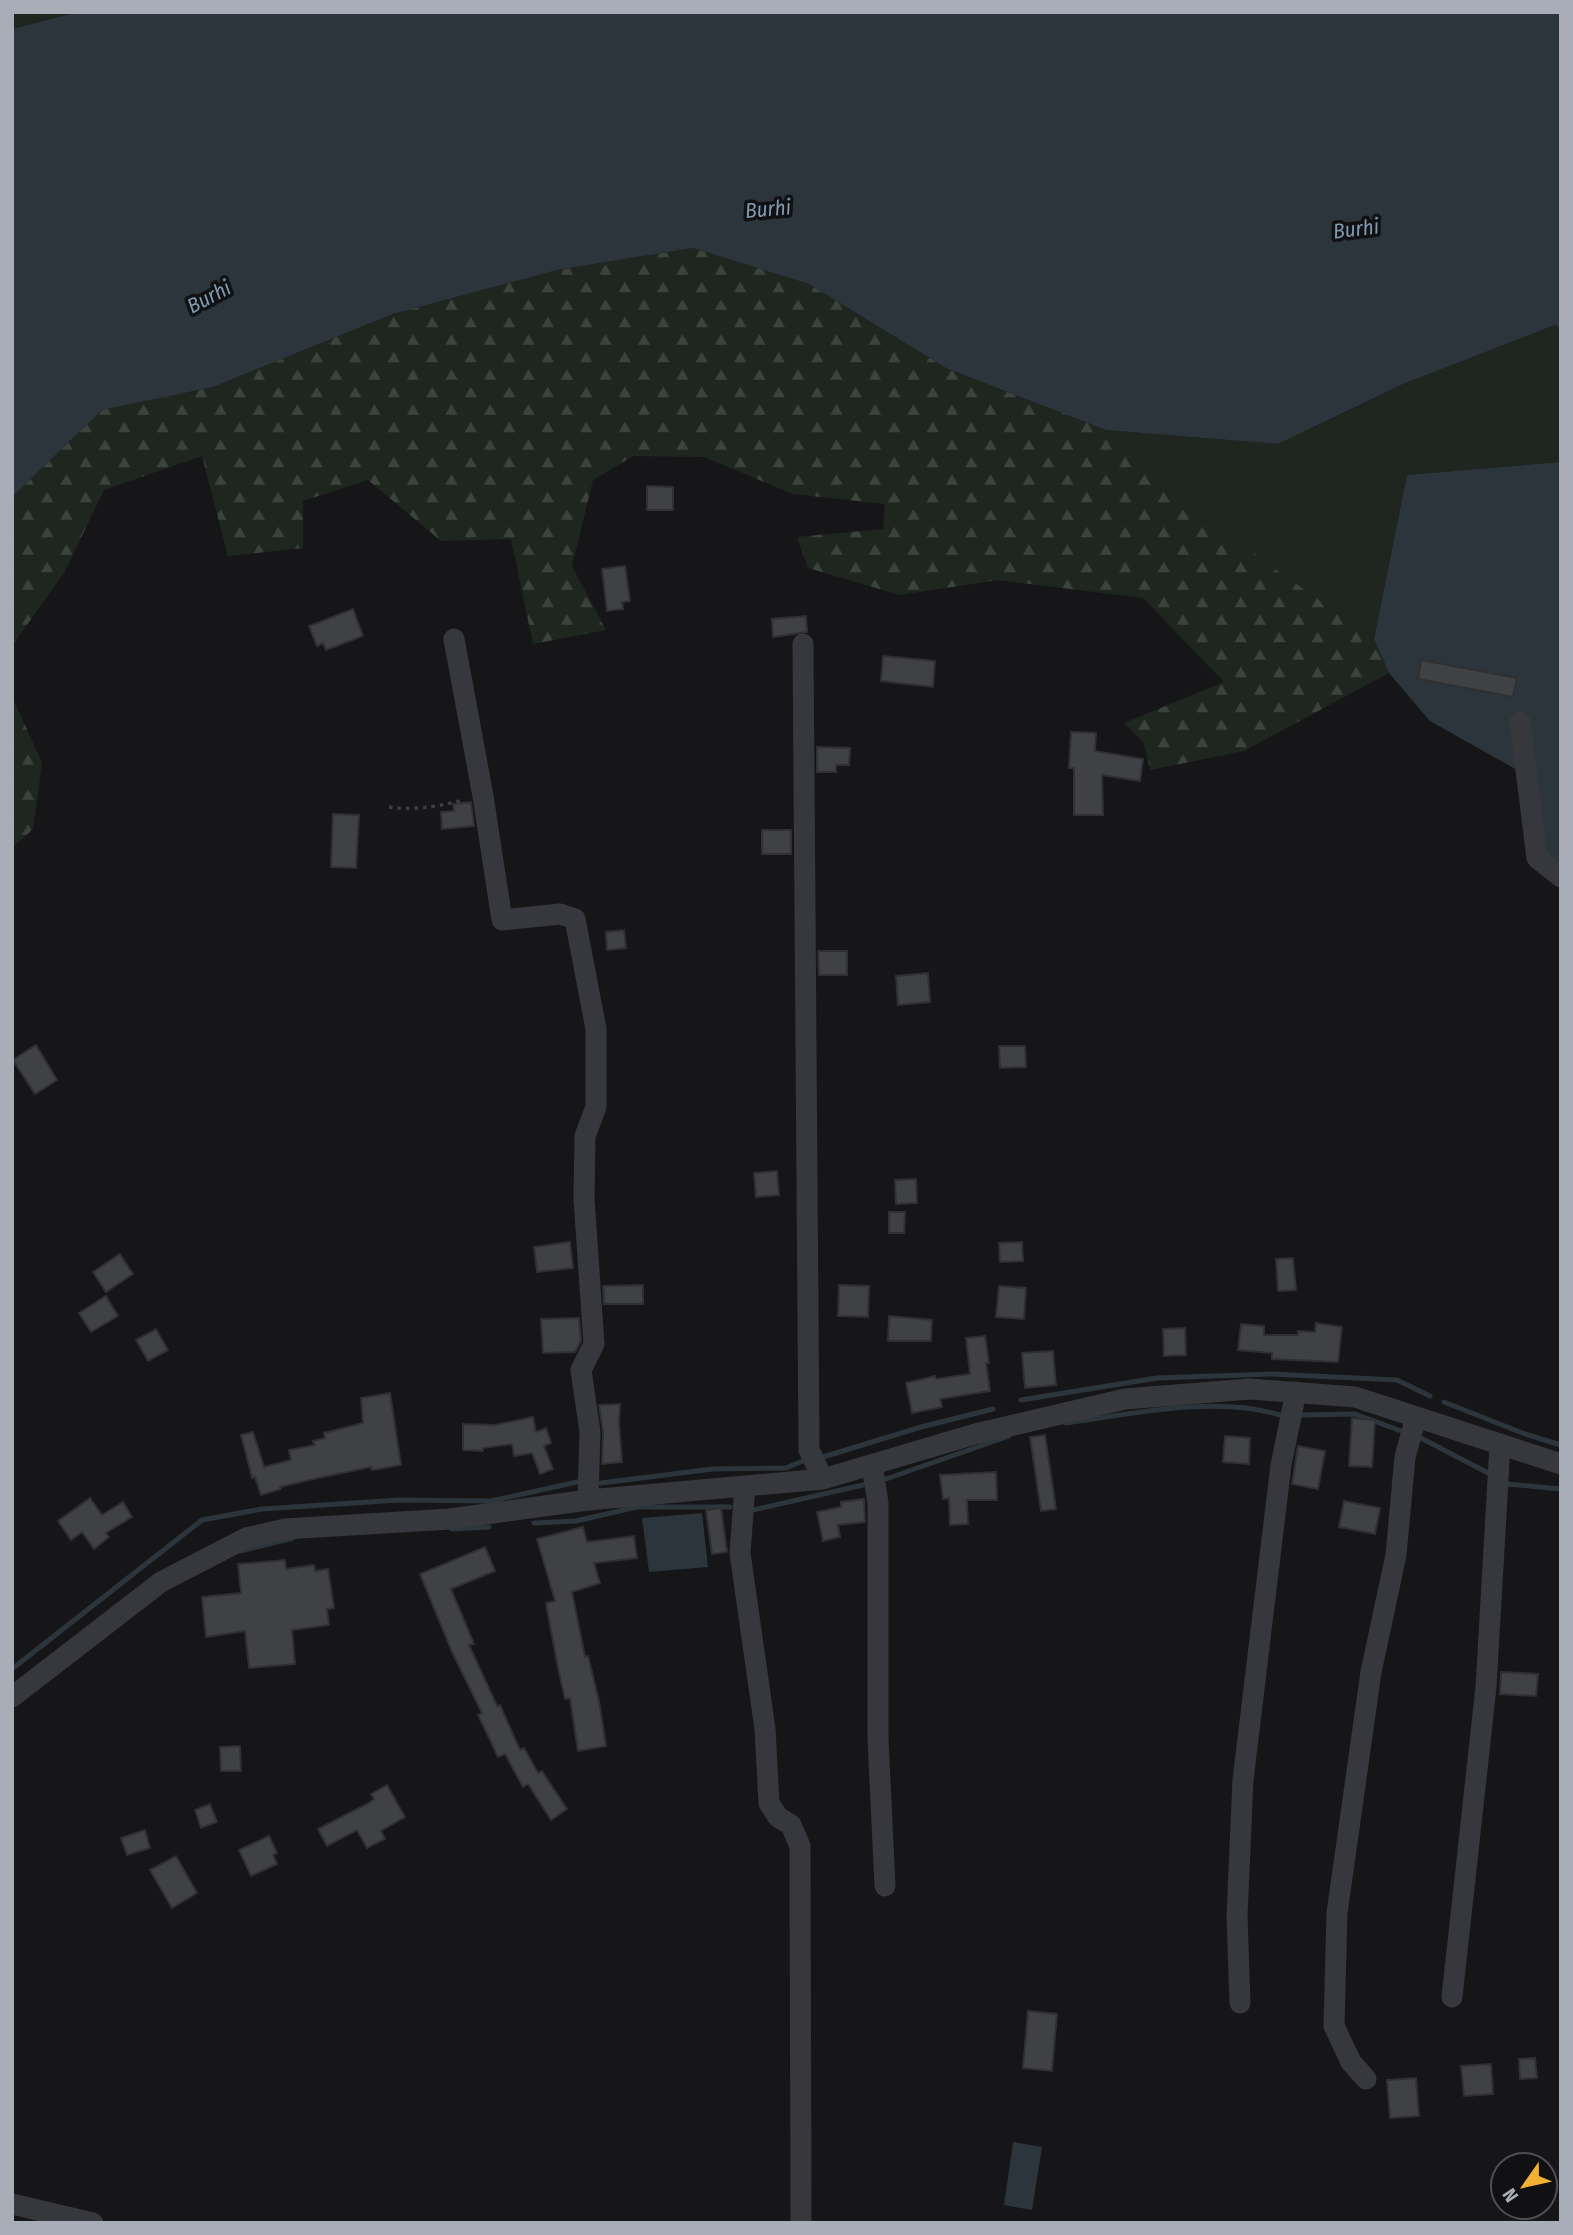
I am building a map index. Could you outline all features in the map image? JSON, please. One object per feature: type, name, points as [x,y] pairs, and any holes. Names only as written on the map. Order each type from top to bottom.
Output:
[{"type":"street","points":[[454,639],[484,796],[502,920],[560,914],[575,919],[596,1029],[596,1107],[585,1136],[584,1199],[594,1344],[581,1370],[590,1432],[588,1500]]},
{"type":"street","points":[[803,644],[809,1450],[823,1479]]},
{"type":"street","points":[[1520,722],[1537,858],[1561,877]]},
{"type":"street","points":[[12,1697],[161,1582],[246,1538],[283,1529],[450,1519],[588,1500],[823,1479],[975,1434],[1125,1399],[1250,1389],[1355,1397],[1561,1464]]},
{"type":"street","points":[[1240,2003],[1237,1916],[1243,1780],[1281,1465],[1296,1392]]},
{"type":"street","points":[[1366,2079],[1351,2062],[1334,2026],[1338,1913],[1371,1672],[1396,1555],[1405,1457],[1416,1417]]},
{"type":"street","points":[[1452,1997],[1486,1687],[1500,1445]]},
{"type":"street","points":[[872,1465],[878,1503],[878,1739],[885,1886]]},
{"type":"street","points":[[745,1486],[740,1553],[765,1729],[769,1803],[778,1817],[790,1825],[800,1846],[801,2223]]},
{"type":"street","points":[[12,2204],[93,2223]]},
{"type":"path","points":[[389,807],[406,810],[427,808],[484,796]]},
{"type":"green space","points":[[12,12],[78,12],[12,29]]},
{"type":"green space","points":[[693,248],[809,284],[946,368],[1106,430],[1264,561],[1374,639],[1389,673],[1244,751],[1150,770],[1144,743],[1124,723],[1224,682],[1143,598],[998,580],[900,595],[808,568],[797,537],[883,529],[885,504],[793,494],[704,457],[633,456],[593,480],[572,566],[606,630],[533,644],[511,539],[441,541],[368,480],[303,501],[303,548],[228,556],[202,456],[104,490],[64,573],[12,646],[12,497],[102,410],[213,387],[393,314],[557,270]]},
{"type":"green space","points":[[1555,325],[1561,328],[1561,462],[1407,475],[1374,639],[1264,561],[1106,430],[1278,444],[1403,384]]},
{"type":"green space","points":[[12,696],[42,763],[33,829],[12,848]]},
{"type":"water","name":"Burhi","points":[[78,12],[1561,12],[1561,328],[1555,325],[1403,384],[1278,444],[1106,430],[946,368],[809,284],[693,248],[557,270],[393,314],[213,387],[102,410],[12,497],[12,29]]},
{"type":"water","points":[[1561,462],[1561,877],[1537,858],[1526,775],[1430,721],[1389,673],[1374,639],[1407,475]]},
{"type":"water","points":[[702,1513],[708,1567],[649,1572],[642,1518]]},
{"type":"water","points":[[1013,2142],[1042,2147],[1032,2210],[1004,2205]]},
{"type":"building","points":[[647,486],[673,487],[673,510],[647,510]]},
{"type":"building","points":[[625,566],[630,601],[622,602],[623,609],[607,611],[602,569]]},
{"type":"building","points":[[353,609],[363,636],[326,650],[323,643],[317,646],[309,626]]},
{"type":"building","points":[[806,616],[807,632],[773,637],[772,619]]},
{"type":"building","points":[[883,656],[935,661],[933,687],[881,681]]},
{"type":"building","points":[[1421,660],[1517,678],[1513,697],[1418,679]]},
{"type":"building","points":[[1071,732],[1096,733],[1095,751],[1143,759],[1140,781],[1102,775],[1103,815],[1074,815],[1074,768],[1069,768]]},
{"type":"building","points":[[817,747],[850,748],[849,765],[836,765],[836,772],[817,772]]},
{"type":"building","points":[[471,802],[474,826],[442,829],[441,812],[454,811],[453,804]]},
{"type":"building","points":[[333,814],[359,815],[356,868],[331,867]]},
{"type":"building","points":[[762,830],[791,830],[791,854],[762,854]]},
{"type":"building","points":[[624,930],[626,948],[607,950],[606,932]]},
{"type":"building","points":[[818,951],[847,951],[847,975],[819,975]]},
{"type":"building","points":[[928,973],[930,1002],[898,1005],[896,976]]},
{"type":"building","points":[[36,1045],[57,1080],[35,1094],[13,1060]]},
{"type":"building","points":[[999,1046],[1025,1046],[1026,1067],[1000,1068]]},
{"type":"building","points":[[777,1171],[779,1195],[756,1197],[754,1173]]},
{"type":"building","points":[[916,1179],[917,1203],[896,1204],[895,1180]]},
{"type":"building","points":[[889,1212],[905,1212],[904,1233],[889,1233]]},
{"type":"building","points":[[570,1242],[573,1268],[537,1272],[534,1247]]},
{"type":"building","points":[[1022,1242],[1023,1261],[1000,1262],[999,1243]]},
{"type":"building","points":[[120,1254],[133,1274],[106,1292],[93,1272]]},
{"type":"building","points":[[1293,1258],[1296,1290],[1278,1291],[1276,1259]]},
{"type":"building","points":[[643,1285],[643,1304],[604,1304],[603,1286]]},
{"type":"building","points":[[839,1285],[869,1286],[868,1317],[838,1316]]},
{"type":"building","points":[[999,1286],[1026,1288],[1024,1319],[996,1317]]},
{"type":"building","points":[[106,1296],[118,1316],[91,1332],[79,1313]]},
{"type":"building","points":[[889,1316],[932,1320],[931,1341],[888,1341]]},
{"type":"building","points":[[579,1318],[581,1341],[575,1352],[543,1353],[541,1319]]},
{"type":"building","points":[[1316,1323],[1342,1327],[1338,1362],[1272,1359],[1272,1353],[1238,1350],[1241,1324],[1264,1326],[1264,1335],[1298,1335],[1298,1331],[1315,1332]]},
{"type":"building","points":[[1185,1328],[1186,1355],[1164,1356],[1163,1329]]},
{"type":"building","points":[[156,1329],[168,1350],[148,1361],[136,1340]]},
{"type":"building","points":[[985,1336],[990,1391],[940,1399],[942,1407],[912,1413],[906,1383],[935,1376],[936,1379],[970,1374],[966,1338]]},
{"type":"building","points":[[1053,1351],[1056,1385],[1025,1388],[1022,1353]]},
{"type":"building","points":[[390,1393],[401,1465],[372,1470],[371,1467],[318,1478],[280,1487],[281,1489],[261,1495],[255,1477],[252,1478],[241,1435],[253,1432],[264,1467],[291,1460],[289,1450],[315,1445],[313,1441],[325,1438],[324,1433],[363,1423],[361,1398]]},
{"type":"building","points":[[620,1404],[622,1462],[602,1464],[603,1432],[599,1405]]},
{"type":"building","points":[[533,1417],[536,1432],[546,1428],[551,1443],[544,1446],[553,1469],[540,1474],[532,1453],[514,1456],[512,1444],[483,1448],[483,1451],[463,1450],[463,1424],[495,1425]]},
{"type":"building","points":[[1352,1418],[1375,1420],[1372,1467],[1349,1466]]},
{"type":"building","points":[[1045,1435],[1056,1509],[1041,1511],[1030,1437]]},
{"type":"building","points":[[1225,1436],[1250,1438],[1249,1464],[1223,1462]]},
{"type":"building","points":[[1298,1446],[1325,1451],[1318,1489],[1292,1484]]},
{"type":"building","points":[[996,1472],[997,1500],[967,1500],[968,1524],[950,1525],[949,1498],[943,1499],[940,1475]]},
{"type":"building","points":[[90,1498],[102,1515],[123,1502],[132,1517],[106,1533],[109,1537],[94,1549],[82,1532],[71,1540],[58,1521]]},
{"type":"building","points":[[864,1499],[865,1522],[838,1525],[840,1537],[823,1541],[817,1512],[841,1507],[841,1502]]},
{"type":"building","points":[[1344,1501],[1380,1508],[1375,1534],[1339,1527]]},
{"type":"building","points":[[721,1508],[727,1552],[712,1554],[706,1510]]},
{"type":"building","points":[[583,1527],[587,1542],[634,1536],[637,1558],[594,1563],[600,1583],[572,1592],[585,1657],[588,1656],[599,1701],[606,1746],[578,1751],[570,1698],[565,1699],[546,1603],[555,1601],[537,1539]]},
{"type":"building","points":[[485,1547],[495,1571],[451,1589],[474,1644],[469,1645],[520,1750],[524,1748],[538,1773],[542,1771],[567,1809],[551,1820],[528,1784],[523,1787],[505,1754],[498,1757],[478,1715],[482,1713],[452,1652],[420,1574]]},
{"type":"building","points":[[285,1560],[286,1569],[314,1565],[315,1571],[328,1569],[334,1608],[327,1609],[329,1625],[292,1630],[295,1664],[249,1668],[245,1631],[206,1637],[202,1597],[241,1593],[238,1564]]},
{"type":"building","points":[[1501,1672],[1538,1674],[1536,1696],[1500,1694]]},
{"type":"building","points":[[240,1746],[241,1771],[221,1771],[220,1747]]},
{"type":"building","points":[[387,1785],[405,1817],[381,1831],[385,1839],[367,1848],[357,1830],[327,1846],[318,1829],[369,1803],[374,1799],[371,1794]]},
{"type":"building","points":[[210,1804],[217,1822],[201,1828],[195,1810]]},
{"type":"building","points":[[145,1830],[150,1848],[127,1855],[121,1838]]},
{"type":"building","points":[[269,1836],[277,1853],[273,1855],[277,1864],[251,1876],[239,1850]]},
{"type":"building","points":[[176,1856],[197,1893],[172,1908],[150,1870]]},
{"type":"building","points":[[1028,2011],[1057,2014],[1052,2071],[1023,2068]]},
{"type":"building","points":[[1535,2058],[1537,2078],[1520,2079],[1519,2059]]},
{"type":"building","points":[[1491,2064],[1493,2094],[1464,2096],[1461,2066]]},
{"type":"building","points":[[1416,2078],[1419,2116],[1390,2118],[1387,2080]]},
{"type":"waterway","points":[[1021,1400],[1157,1378],[1271,1374],[1397,1380],[1430,1396]]},
{"type":"waterway","points":[[1444,1402],[1561,1445]]},
{"type":"waterway","points":[[1066,1423],[1202,1406],[1255,1409],[1280,1415]]},
{"type":"waterway","points":[[823,1457],[921,1427],[993,1409]]},
{"type":"waterway","points":[[1298,1415],[1355,1414],[1404,1432]]},
{"type":"waterway","points":[[883,1480],[1009,1436]]},
{"type":"waterway","points":[[1419,1437],[1490,1474]]},
{"type":"waterway","points":[[601,1483],[713,1469],[786,1468],[805,1460]]},
{"type":"waterway","points":[[12,1669],[202,1520],[262,1509],[399,1500],[491,1501],[577,1482]]},
{"type":"waterway","points":[[1507,1484],[1561,1489]]},
{"type":"waterway","points":[[753,1510],[863,1485]]},
{"type":"waterway","points":[[534,1523],[576,1521],[637,1507],[730,1507]]},
{"type":"waterway","points":[[452,1529],[489,1527]]},
{"type":"waterway","points":[[241,1551],[293,1538]]}]
